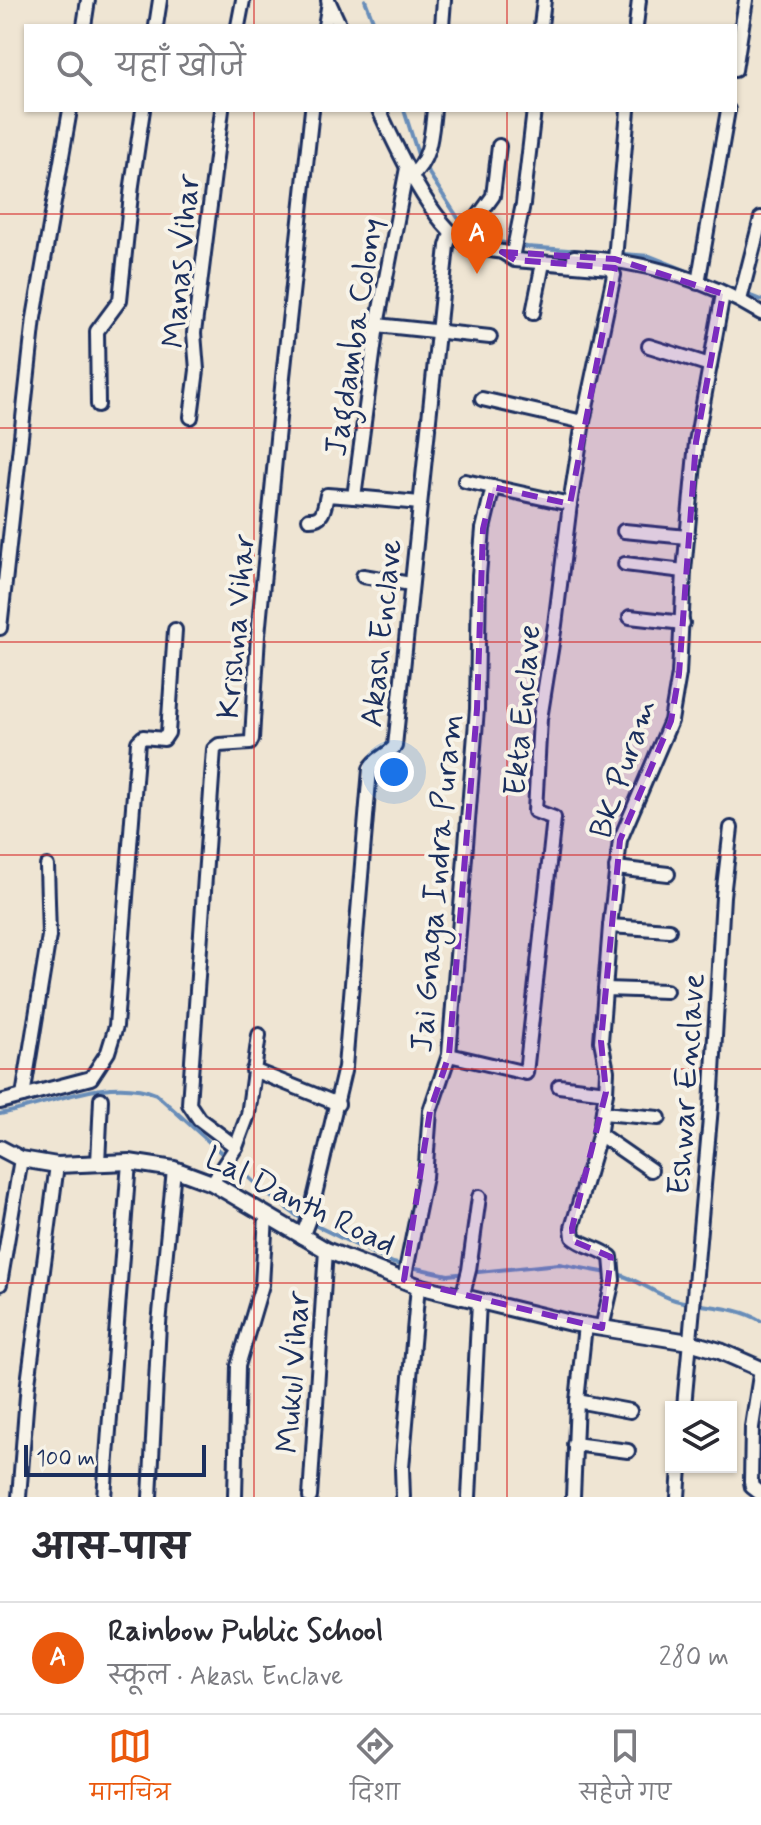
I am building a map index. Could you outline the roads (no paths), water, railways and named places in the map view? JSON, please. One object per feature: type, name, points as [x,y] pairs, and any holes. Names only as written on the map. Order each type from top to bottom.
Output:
[{"type":"street","points":[[84,24],[88,0]]},
{"type":"street","points":[[156,24],[160,0]]},
{"type":"street","points":[[238,24],[243,0]]},
{"type":"street","points":[[442,24],[444,0]]},
{"type":"street","points":[[541,24],[544,0]]},
{"type":"street","points":[[636,24],[639,0]]},
{"type":"street","points":[[737,57],[746,0]]},
{"type":"street","points":[[325,24],[329,1]]},
{"type":"street","points":[[329,1],[339,24]]},
{"type":"street","points":[[0,628],[34,318],[70,112]]},
{"type":"street","points":[[98,405],[97,331],[120,300],[143,112]]},
{"type":"street","name":"Manas Vihar","points":[[191,417],[197,370],[194,333],[222,112]]},
{"type":"street","name":"Krishna Vihar","points":[[235,1149],[199,1119],[189,1104],[188,1087],[197,1011],[214,749],[219,745],[250,743],[252,739],[258,635],[312,112]]},
{"type":"street","points":[[380,112],[416,168],[463,233],[479,249],[614,257],[699,278],[723,294],[741,294],[761,313]]},
{"type":"street","name":"Jagdamba Colony","points":[[420,503],[354,497],[377,325],[416,168],[431,140],[434,112]]},
{"type":"street","points":[[534,112],[523,204],[511,249],[515,260],[543,263],[614,257]]},
{"type":"street","name":"Ekta Enclave","points":[[449,1055],[526,1073],[554,818],[535,811],[538,742],[583,422],[614,275],[628,112]]},
{"type":"street","points":[[699,278],[728,112]]},
{"type":"street","points":[[463,233],[493,196],[499,146]]},
{"type":"street","points":[[741,294],[761,218]]},
{"type":"street","name":"Akash Enclave","points":[[306,1226],[338,1104],[347,1053],[370,769],[374,761],[395,746],[447,246],[463,233]]},
{"type":"street","points":[[533,313],[543,263]]},
{"type":"street","name":"BK Puram","points":[[602,1328],[613,1275],[611,1257],[573,1237],[573,1219],[599,1134],[606,1092],[607,1071],[601,1041],[620,840],[671,721],[679,674],[684,571],[696,442],[723,294]]},
{"type":"street","points":[[377,325],[490,337]]},
{"type":"street","points":[[649,346],[710,365]]},
{"type":"street","points":[[482,399],[583,422]]},
{"type":"street","points":[[465,481],[570,504]]},
{"type":"street","name":"Jai Gnaga Indra Puram","points":[[403,1497],[409,1276],[425,1177],[430,1111],[449,1055],[477,709],[479,575],[483,529],[493,487]]},
{"type":"street","points":[[309,519],[322,516],[327,495],[354,497]]},
{"type":"street","points":[[624,531],[687,537]]},
{"type":"street","points":[[625,564],[684,571]]},
{"type":"street","points":[[363,576],[411,584]]},
{"type":"street","points":[[630,617],[683,623]]},
{"type":"street","points":[[0,1102],[91,1078],[108,1052],[116,1026],[138,742],[143,737],[164,739],[168,733],[175,630]]},
{"type":"street","name":"Eshwar Enclave","points":[[684,1401],[711,1107],[723,896],[731,828]]},
{"type":"street","points":[[23,1096],[49,936],[47,866]]},
{"type":"street","points":[[616,868],[668,874]]},
{"type":"street","points":[[610,926],[669,930]]},
{"type":"street","points":[[605,989],[666,991]]},
{"type":"street","points":[[212,1183],[235,1149],[248,1115],[259,1035]]},
{"type":"street","points":[[253,1070],[338,1104]]},
{"type":"street","points":[[559,1086],[606,1092]]},
{"type":"street","points":[[98,1163],[101,1099]]},
{"type":"street","points":[[603,1113],[659,1118]]},
{"type":"street","points":[[599,1134],[651,1170]]},
{"type":"street","name":"Lal Danth Road","points":[[0,1148],[21,1159],[57,1165],[129,1162],[174,1169],[212,1183],[266,1216],[306,1226],[326,1250],[409,1276],[462,1298],[585,1325],[689,1342],[720,1351],[761,1369]]},
{"type":"street","points":[[0,1284],[21,1159]]},
{"type":"street","points":[[104,1497],[129,1162]]},
{"type":"street","points":[[19,1497],[28,1383],[57,1165]]},
{"type":"street","points":[[150,1497],[159,1324],[174,1169]]},
{"type":"street","points":[[462,1298],[479,1197]]},
{"type":"street","points":[[235,1497],[238,1366],[262,1285],[266,1216]]},
{"type":"street","name":"Mukul Vihar","points":[[310,1497],[326,1250]]},
{"type":"street","points":[[469,1497],[479,1302]]},
{"type":"street","points":[[573,1497],[577,1401],[585,1325]]},
{"type":"street","points":[[761,1369],[752,1427],[751,1482],[752,1487],[761,1494]]},
{"type":"street","points":[[577,1401],[630,1411]]},
{"type":"street","points":[[574,1444],[628,1451]]},
{"type":"street","points":[[678,1497],[680,1473]]},
{"type":"waterway","points":[[365,0],[374,24]]},
{"type":"waterway","points":[[405,112],[419,158],[458,218],[482,239],[527,247],[650,256],[761,300]]},
{"type":"waterway","points":[[0,1114],[98,1090],[137,1089],[156,1094],[267,1194],[300,1218],[393,1263],[448,1275],[559,1264],[608,1273]]},
{"type":"waterway","points":[[617,1274],[675,1300],[730,1309],[761,1321]]},
{"type":"place","name":"Rainbow Public School","points":[[477,274]]}]
